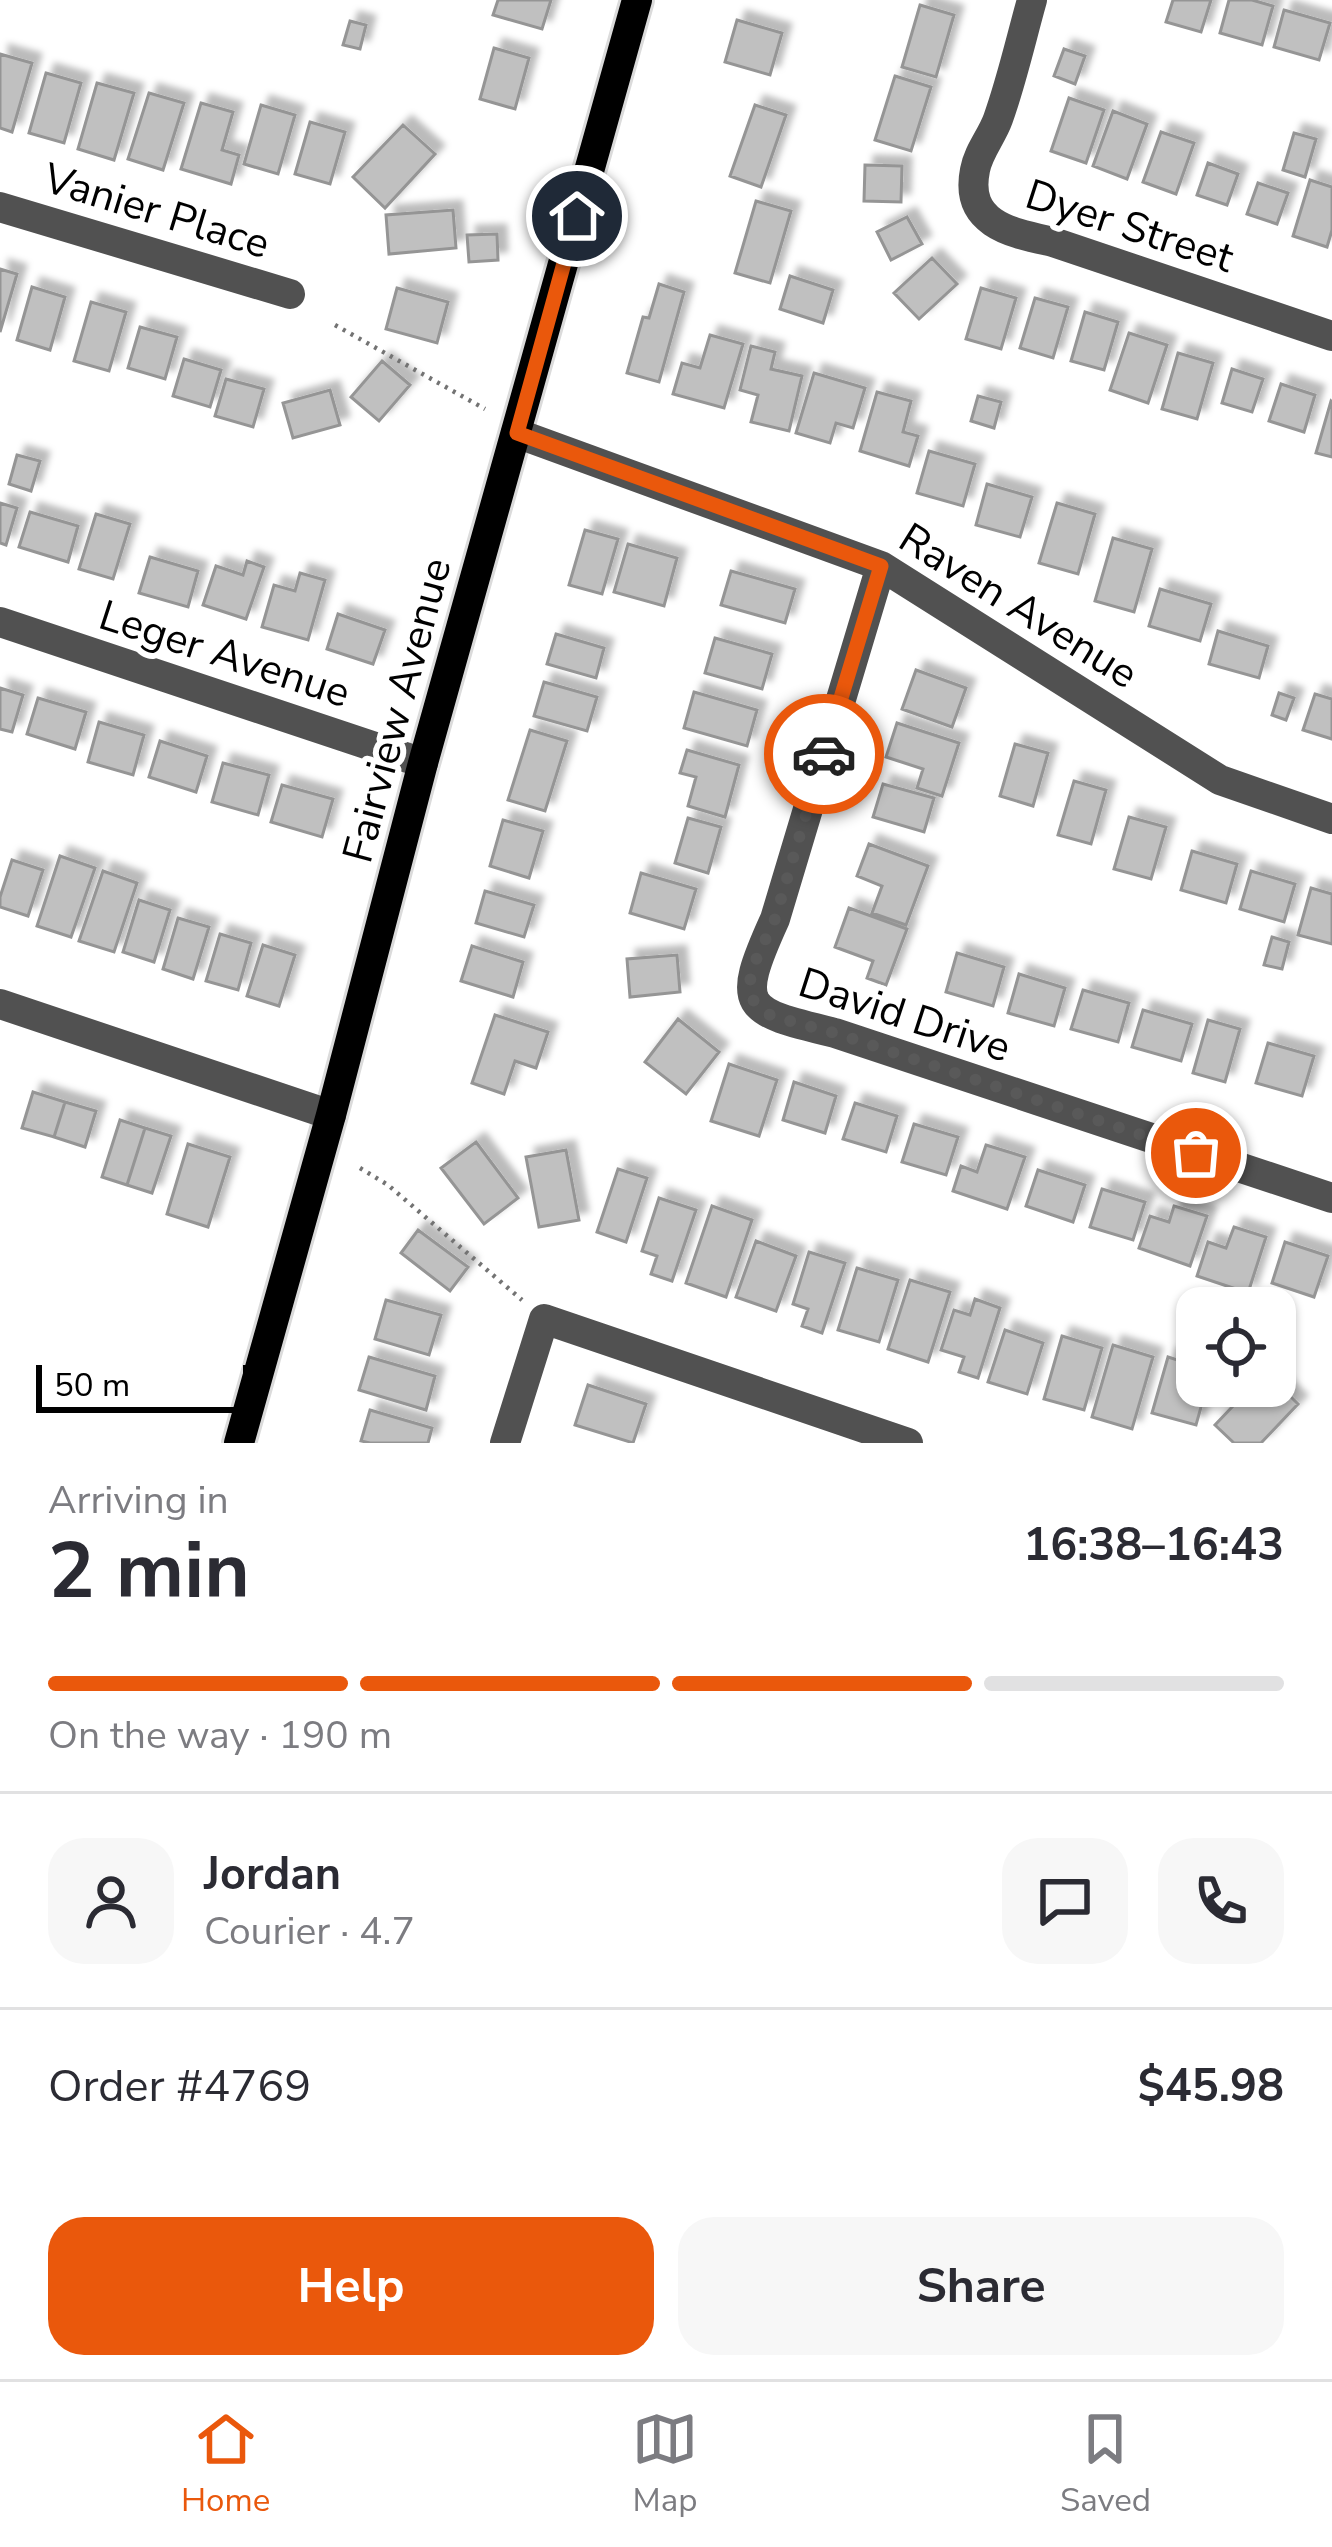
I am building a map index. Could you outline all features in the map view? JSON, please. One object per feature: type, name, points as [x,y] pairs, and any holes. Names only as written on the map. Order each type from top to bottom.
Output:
[{"type":"main road","name":"Fairview Avenue","points":[[239,1443],[637,0]]},
{"type":"street","name":"Dyer Street","points":[[1032,0],[998,121],[975,168],[974,191],[981,212],[996,226],[1332,336]]},
{"type":"street","name":"Vanier Place","points":[[0,207],[290,294]]},
{"type":"street","name":"Raven Avenue","points":[[517,433],[881,566],[1220,780],[1332,819]]},
{"type":"street","name":"David Drive","points":[[881,566],[775,919],[754,964],[753,1000],[771,1016],[1332,1198]]},
{"type":"street","name":"Leger Avenue","points":[[0,622],[423,763]]},
{"type":"street","points":[[0,1004],[331,1115]]},
{"type":"street","points":[[505,1443],[544,1319],[874,1438],[908,1443]]},
{"type":"path","points":[[335,325],[484,410]]},
{"type":"path","points":[[360,1168],[388,1185],[544,1319]]},
{"type":"building","points":[[498,0],[551,0],[542,29],[493,15]]},
{"type":"building","points":[[1173,0],[1211,0],[1201,32],[1166,22]]},
{"type":"building","points":[[1229,0],[1273,6],[1262,45],[1220,33]]},
{"type":"building","points":[[920,5],[954,15],[936,77],[902,67]]},
{"type":"building","points":[[1284,10],[1330,23],[1319,60],[1274,47]]},
{"type":"building","points":[[737,20],[782,33],[770,75],[725,62]]},
{"type":"building","points":[[350,21],[366,25],[360,49],[343,45]]},
{"type":"building","points":[[494,48],[529,58],[515,109],[480,99]]},
{"type":"building","points":[[1064,49],[1085,56],[1075,84],[1054,76]]},
{"type":"building","points":[[0,54],[32,63],[12,132],[0,128]]},
{"type":"building","points":[[46,73],[81,83],[64,143],[29,133]]},
{"type":"building","points":[[895,76],[931,87],[911,151],[875,140]]},
{"type":"building","points":[[97,83],[134,93],[114,160],[78,149]]},
{"type":"building","points":[[149,93],[184,103],[163,170],[128,159]]},
{"type":"building","points":[[1069,98],[1104,110],[1086,163],[1051,151]]},
{"type":"building","points":[[201,103],[233,112],[222,150],[239,155],[231,184],[181,169]]},
{"type":"building","points":[[261,105],[295,115],[278,174],[244,164]]},
{"type":"building","points":[[755,105],[786,115],[761,187],[730,176]]},
{"type":"building","points":[[1113,111],[1147,124],[1127,179],[1093,166]]},
{"type":"building","points":[[310,122],[345,132],[330,184],[295,174]]},
{"type":"building","points":[[403,125],[435,154],[385,208],[353,177]]},
{"type":"building","points":[[1161,132],[1194,143],[1176,194],[1143,182]]},
{"type":"building","points":[[1294,133],[1316,139],[1305,177],[1283,170]]},
{"type":"building","points":[[1208,163],[1238,174],[1227,205],[1197,195]]},
{"type":"building","points":[[865,165],[902,166],[901,202],[864,201]]},
{"type":"building","points":[[1310,180],[1332,187],[1327,247],[1293,236]]},
{"type":"building","points":[[1258,183],[1288,193],[1277,224],[1247,214]]},
{"type":"building","points":[[756,201],[791,211],[770,283],[735,273]]},
{"type":"building","points":[[453,210],[456,248],[389,254],[386,215]]},
{"type":"building","points":[[907,217],[922,244],[891,260],[877,232]]},
{"type":"building","points":[[497,234],[498,260],[469,262],[467,235]]},
{"type":"building","points":[[932,258],[957,284],[919,319],[894,293]]},
{"type":"building","points":[[0,269],[17,274],[0,332]]},
{"type":"building","points":[[790,276],[833,290],[823,323],[780,309]]},
{"type":"building","points":[[659,284],[684,292],[659,382],[627,373],[643,317],[649,318]]},
{"type":"building","points":[[32,287],[65,297],[50,350],[17,340]]},
{"type":"building","points":[[397,288],[448,302],[437,343],[386,329]]},
{"type":"building","points":[[981,288],[1016,298],[1001,349],[966,339]]},
{"type":"building","points":[[1035,298],[1068,307],[1053,358],[1020,348]]},
{"type":"building","points":[[91,302],[126,312],[109,371],[74,361]]},
{"type":"building","points":[[1085,312],[1118,322],[1104,370],[1071,361]]},
{"type":"building","points":[[140,327],[177,337],[165,379],[128,368]]},
{"type":"building","points":[[1129,333],[1167,345],[1148,403],[1110,390]]},
{"type":"building","points":[[710,335],[743,344],[724,408],[673,394],[682,363],[700,368]]},
{"type":"building","points":[[751,346],[775,352],[771,369],[802,376],[789,431],[751,422],[758,395],[740,390]]},
{"type":"building","points":[[1178,353],[1213,363],[1197,419],[1162,409]]},
{"type":"building","points":[[184,359],[221,370],[210,407],[173,396]]},
{"type":"building","points":[[382,361],[410,385],[379,421],[351,397]]},
{"type":"building","points":[[1232,369],[1263,379],[1252,412],[1222,403]]},
{"type":"building","points":[[814,373],[865,388],[853,428],[836,423],[830,443],[796,433]]},
{"type":"building","points":[[226,379],[264,389],[253,427],[215,416]]},
{"type":"building","points":[[1281,384],[1315,395],[1304,432],[1269,421]]},
{"type":"building","points":[[330,390],[340,425],[293,438],[283,403]]},
{"type":"building","points":[[877,392],[911,401],[903,432],[918,436],[909,466],[860,451]]},
{"type":"building","points":[[978,396],[1001,402],[994,428],[971,421]]},
{"type":"building","points":[[1332,402],[1332,457],[1316,453]]},
{"type":"building","points":[[929,451],[975,464],[963,506],[917,493]]},
{"type":"building","points":[[17,455],[40,461],[31,491],[9,484]]},
{"type":"building","points":[[987,484],[1032,497],[1020,537],[976,525]]},
{"type":"building","points":[[0,503],[17,508],[6,545],[0,543]]},
{"type":"building","points":[[1057,503],[1095,514],[1078,574],[1039,563]]},
{"type":"building","points":[[30,512],[78,526],[68,562],[19,547]]},
{"type":"building","points":[[96,514],[130,524],[113,579],[79,569]]},
{"type":"building","points":[[585,530],[618,539],[602,594],[569,585]]},
{"type":"building","points":[[1113,538],[1152,549],[1134,612],[1095,601]]},
{"type":"building","points":[[628,544],[677,558],[664,606],[614,592]]},
{"type":"building","points":[[150,557],[198,571],[188,607],[139,593]]},
{"type":"building","points":[[247,561],[264,567],[246,619],[203,605],[216,566],[243,575]]},
{"type":"building","points":[[731,571],[795,589],[785,623],[721,605]]},
{"type":"building","points":[[300,573],[325,580],[308,640],[262,627],[274,585],[295,591]]},
{"type":"building","points":[[1160,589],[1211,604],[1200,641],[1149,626]]},
{"type":"building","points":[[338,614],[385,630],[373,664],[327,649]]},
{"type":"building","points":[[1218,631],[1268,646],[1259,678],[1209,664]]},
{"type":"building","points":[[556,634],[604,648],[596,678],[547,664]]},
{"type":"building","points":[[715,638],[772,654],[762,689],[705,673]]},
{"type":"building","points":[[916,670],[966,688],[952,727],[902,709]]},
{"type":"building","points":[[544,682],[597,697],[587,731],[534,716]]},
{"type":"building","points":[[0,688],[23,695],[12,732],[0,729]]},
{"type":"building","points":[[694,692],[757,710],[747,746],[684,728]]},
{"type":"building","points":[[1279,693],[1294,698],[1286,720],[1272,715]]},
{"type":"building","points":[[1315,694],[1332,699],[1332,739],[1303,730]]},
{"type":"building","points":[[38,698],[86,712],[75,749],[27,734]]},
{"type":"building","points":[[99,722],[144,735],[133,775],[88,762]]},
{"type":"building","points":[[897,723],[959,743],[942,796],[917,788],[923,769],[886,757]]},
{"type":"building","points":[[530,730],[567,741],[545,811],[508,800]]},
{"type":"building","points":[[160,741],[207,756],[196,792],[149,777]]},
{"type":"building","points":[[1015,744],[1048,753],[1033,806],[1000,796]]},
{"type":"building","points":[[687,750],[739,765],[725,817],[688,806],[696,777],[680,773]]},
{"type":"building","points":[[223,763],[269,775],[258,815],[212,802]]},
{"type":"building","points":[[1074,781],[1106,790],[1091,844],[1058,835]]},
{"type":"building","points":[[883,784],[934,798],[924,832],[873,817]]},
{"type":"building","points":[[282,785],[333,799],[322,837],[271,822]]},
{"type":"building","points":[[1129,817],[1166,827],[1151,879],[1114,869]]},
{"type":"building","points":[[688,818],[721,827],[708,873],[675,863]]},
{"type":"building","points":[[503,820],[543,831],[529,878],[490,866]]},
{"type":"building","points":[[869,844],[928,866],[906,925],[872,913],[882,886],[857,876]]},
{"type":"building","points":[[1192,851],[1237,864],[1226,903],[1181,890]]},
{"type":"building","points":[[60,856],[95,868],[71,937],[37,926]]},
{"type":"building","points":[[12,860],[43,870],[28,916],[0,907]]},
{"type":"building","points":[[103,871],[137,883],[114,952],[79,941]]},
{"type":"building","points":[[1251,871],[1295,884],[1284,922],[1240,909]]},
{"type":"building","points":[[641,873],[696,889],[684,929],[630,913]]},
{"type":"building","points":[[1311,888],[1332,894],[1332,944],[1298,935]]},
{"type":"building","points":[[485,891],[534,905],[524,937],[476,923]]},
{"type":"building","points":[[139,900],[170,910],[154,962],[123,952]]},
{"type":"building","points":[[849,908],[907,929],[886,985],[867,978],[873,961],[835,947]]},
{"type":"building","points":[[178,918],[209,927],[193,979],[163,969]]},
{"type":"building","points":[[220,934],[251,943],[238,990],[206,981]]},
{"type":"building","points":[[1272,937],[1289,942],[1282,969],[1264,965]]},
{"type":"building","points":[[263,945],[295,955],[279,1006],[247,996]]},
{"type":"building","points":[[472,946],[523,962],[513,997],[461,981]]},
{"type":"building","points":[[957,953],[1004,967],[993,1006],[946,992]]},
{"type":"building","points":[[677,955],[680,992],[630,997],[627,959]]},
{"type":"building","points":[[1019,974],[1065,988],[1054,1026],[1008,1013]]},
{"type":"building","points":[[1083,990],[1129,1003],[1118,1042],[1071,1029]]},
{"type":"building","points":[[1143,1010],[1192,1024],[1181,1061],[1132,1047]]},
{"type":"building","points":[[495,1015],[548,1032],[536,1068],[515,1061],[504,1094],[472,1083]]},
{"type":"building","points":[[678,1019],[719,1052],[686,1094],[645,1062]]},
{"type":"building","points":[[1208,1020],[1240,1029],[1225,1082],[1193,1073]]},
{"type":"building","points":[[1268,1043],[1314,1056],[1302,1096],[1256,1083]]},
{"type":"building","points":[[729,1064],[777,1080],[759,1136],[711,1121]]},
{"type":"building","points":[[794,1082],[836,1096],[825,1133],[783,1120]]},
{"type":"building","points":[[33,1092],[65,1102],[54,1137],[22,1128]]},
{"type":"building","points":[[65,1102],[96,1111],[85,1147],[54,1137]]},
{"type":"building","points":[[855,1103],[897,1116],[886,1152],[843,1139]]},
{"type":"building","points":[[120,1120],[145,1128],[127,1185],[102,1177]]},
{"type":"building","points":[[914,1124],[958,1137],[946,1175],[902,1162]]},
{"type":"building","points":[[145,1128],[171,1136],[152,1193],[127,1185]]},
{"type":"building","points":[[476,1142],[518,1198],[484,1224],[441,1168]]},
{"type":"building","points":[[188,1144],[230,1157],[208,1227],[167,1214]]},
{"type":"building","points":[[986,1145],[1025,1157],[1007,1209],[953,1191],[961,1166],[977,1172]]},
{"type":"building","points":[[566,1150],[579,1220],[539,1227],[526,1157]]},
{"type":"building","points":[[618,1169],[647,1178],[626,1242],[597,1232]]},
{"type":"building","points":[[1038,1170],[1085,1185],[1073,1222],[1026,1206]]},
{"type":"building","points":[[1102,1189],[1145,1202],[1133,1240],[1090,1227]]},
{"type":"building","points":[[659,1198],[696,1210],[672,1281],[651,1274],[657,1256],[642,1251]]},
{"type":"building","points":[[712,1206],[752,1220],[726,1297],[686,1283]]},
{"type":"building","points":[[1174,1206],[1207,1216],[1190,1266],[1139,1248],[1150,1216],[1169,1222]]},
{"type":"building","points":[[1234,1227],[1266,1237],[1250,1287],[1230,1287],[1197,1276],[1208,1242],[1226,1248]]},
{"type":"building","points":[[418,1230],[468,1267],[450,1291],[401,1253]]},
{"type":"building","points":[[756,1241],[796,1256],[776,1311],[736,1297]]},
{"type":"building","points":[[1285,1242],[1328,1256],[1314,1297],[1296,1287],[1272,1283]]},
{"type":"building","points":[[809,1252],[845,1263],[822,1333],[802,1326],[808,1309],[793,1304]]},
{"type":"building","points":[[857,1268],[898,1280],[879,1342],[838,1330]]},
{"type":"building","points":[[910,1280],[950,1292],[928,1362],[888,1349]]},
{"type":"building","points":[[975,1299],[1000,1308],[978,1378],[959,1372],[964,1357],[941,1350],[954,1310],[970,1315]]},
{"type":"building","points":[[386,1300],[441,1315],[429,1355],[375,1339]]},
{"type":"building","points":[[1005,1330],[1043,1343],[1027,1394],[988,1382]]},
{"type":"building","points":[[1062,1336],[1102,1348],[1084,1410],[1044,1399]]},
{"type":"building","points":[[1113,1345],[1153,1357],[1132,1429],[1092,1417]]},
{"type":"building","points":[[369,1357],[435,1376],[426,1410],[359,1390]]},
{"type":"building","points":[[1168,1357],[1176,1359],[1176,1407],[1201,1407],[1196,1425],[1152,1413]]},
{"type":"building","points":[[588,1385],[646,1404],[633,1443],[575,1425]]},
{"type":"building","points":[[1232,1407],[1295,1407],[1261,1443],[1234,1443],[1215,1425]]},
{"type":"building","points":[[370,1410],[432,1428],[428,1443],[361,1441]]},
{"type":"way so far","points":[[824,754],[775,919],[754,964],[753,1000],[771,1016],[1196,1153]]},
{"type":"route","points":[[577,216],[517,433],[881,566],[824,754]]}]
